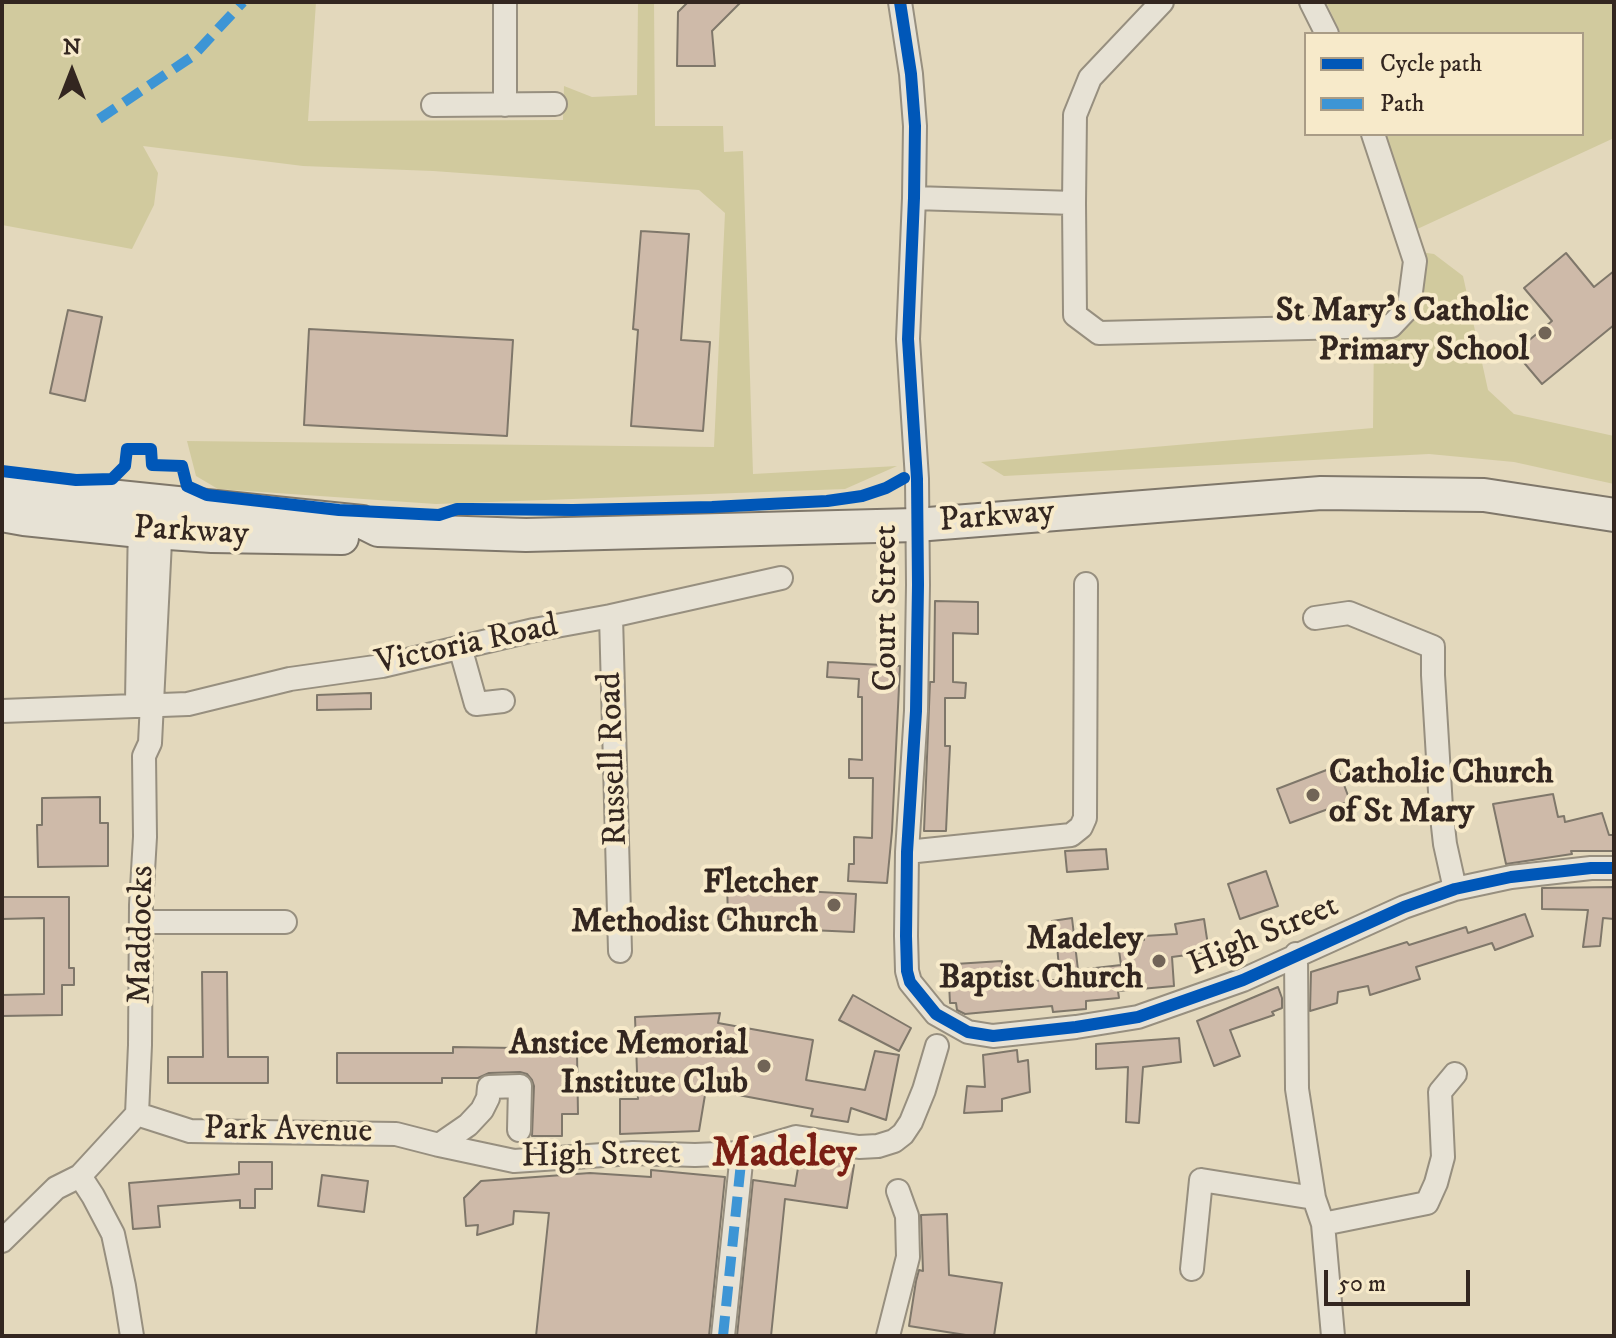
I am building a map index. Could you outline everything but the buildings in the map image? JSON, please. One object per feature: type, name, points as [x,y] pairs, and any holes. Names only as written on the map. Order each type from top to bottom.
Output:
[{"type":"street","points":[[505,2],[505,105]]},
{"type":"street","name":"Court Street","points":[[900,2],[915,126],[908,339],[917,479],[918,585],[916,711],[907,852],[907,971],[910,982],[936,1014]]},
{"type":"street","points":[[1162,2],[1090,78],[1075,115],[1075,315],[1099,333],[1391,326],[1409,307],[1415,261],[1374,136]]},
{"type":"street","points":[[1311,2],[1326,32]]},
{"type":"street","points":[[433,105],[555,104]]},
{"type":"street","points":[[914,198],[1074,203]]},
{"type":"street","name":"Parkway","points":[[2,485],[362,522],[378,530],[526,535],[916,525],[1321,493],[1484,495],[1614,515]]},
{"type":"street","name":"Maddocks","points":[[137,1114],[145,837],[144,756],[138,744],[144,707],[151,500]]},
{"type":"street","name":"Parkway","points":[[2,515],[212,536],[363,539],[378,530]]},
{"type":"street","name":"Victoria Road","points":[[2,711],[188,704],[290,679],[382,666],[534,630],[781,578]]},
{"type":"street","points":[[907,852],[1071,835],[1081,827],[1085,818],[1086,584]]},
{"type":"street","points":[[1315,618],[1349,613],[1433,647],[1441,808],[1455,889]]},
{"type":"street","name":"Russell Road","points":[[611,616],[620,951]]},
{"type":"street","points":[[460,647],[476,704],[503,701]]},
{"type":"street","name":"High Street","points":[[439,1145],[514,1161],[633,1153],[742,1153],[796,1137],[859,1147],[878,1146],[894,1141],[911,1122],[937,1046],[930,1034],[936,1014],[965,1030],[993,1036],[1138,1017],[1243,980],[1404,907],[1455,889],[1511,877],[1614,868]]},
{"type":"street","points":[[142,922],[285,922]]},
{"type":"street","points":[[1296,954],[1297,1089],[1314,1198],[1323,1224],[1333,1336]]},
{"type":"street","points":[[937,1046],[954,1041],[965,1030]]},
{"type":"street","points":[[1323,1224],[1427,1203],[1443,1157],[1440,1092],[1455,1074]]},
{"type":"street","points":[[439,1145],[468,1125],[482,1110],[489,1087],[520,1086],[519,1130]]},
{"type":"street","points":[[2,1241],[56,1188],[80,1176],[137,1114]]},
{"type":"street","name":"Park Avenue","points":[[137,1114],[190,1131],[396,1134],[439,1145]]},
{"type":"street","points":[[723,1336],[742,1153]]},
{"type":"street","points":[[80,1176],[113,1234],[132,1336]]},
{"type":"street","points":[[1192,1269],[1201,1180],[1314,1198]]},
{"type":"street","points":[[888,1336],[908,1257],[907,1216],[898,1191]]},
{"type":"shaded area","points":[[2,2],[316,2],[308,121],[563,120],[564,86],[592,97],[637,95],[638,2],[654,2],[655,126],[723,126],[724,152],[743,151],[753,474],[897,466],[845,489],[436,504],[218,489],[196,476],[187,441],[714,447],[725,213],[699,190],[433,171],[303,166],[143,146],[158,173],[154,205],[132,249],[2,225]]},
{"type":"shaded area","points":[[1326,2],[1614,2],[1614,138],[1413,231],[1383,136],[1584,136],[1584,32],[1340,32]]},
{"type":"shaded area","points":[[1420,252],[1434,254],[1463,276],[1488,390],[1514,414],[1614,436],[1614,484],[1514,462],[1429,454],[1004,476],[981,462],[1373,428],[1374,332],[1395,330]]},
{"type":"marked path","points":[[99,119],[193,56],[243,2]]},
{"type":"marked path","points":[[723,1336],[742,1153]]},
{"type":"cycle path","points":[[900,2],[915,126],[908,339],[917,479],[918,585],[916,711],[907,852],[907,971],[910,982],[936,1014],[968,1032],[993,1036],[1138,1017],[1243,980],[1404,907],[1455,889],[1511,877],[1614,868]]},
{"type":"cycle path","points":[[2,471],[76,480],[112,479],[125,466],[127,449],[151,449],[152,465],[182,466],[187,486],[207,495],[339,510],[439,515],[457,509],[712,507],[827,501],[862,496],[904,478]]},
{"type":"place","name":"St Mary's Catholic Primary School","points":[[1545,333]]},
{"type":"place","name":"Catholic Church of St Mary","points":[[1313,795]]},
{"type":"place","name":"Fletcher Methodist Church","points":[[834,905]]},
{"type":"place","name":"Madeley Baptist Church","points":[[1159,961]]},
{"type":"place","name":"Anstice Memorial Institute Club","points":[[764,1066]]},
{"type":"district","name":"Madeley","points":[[784,1156]]}]
